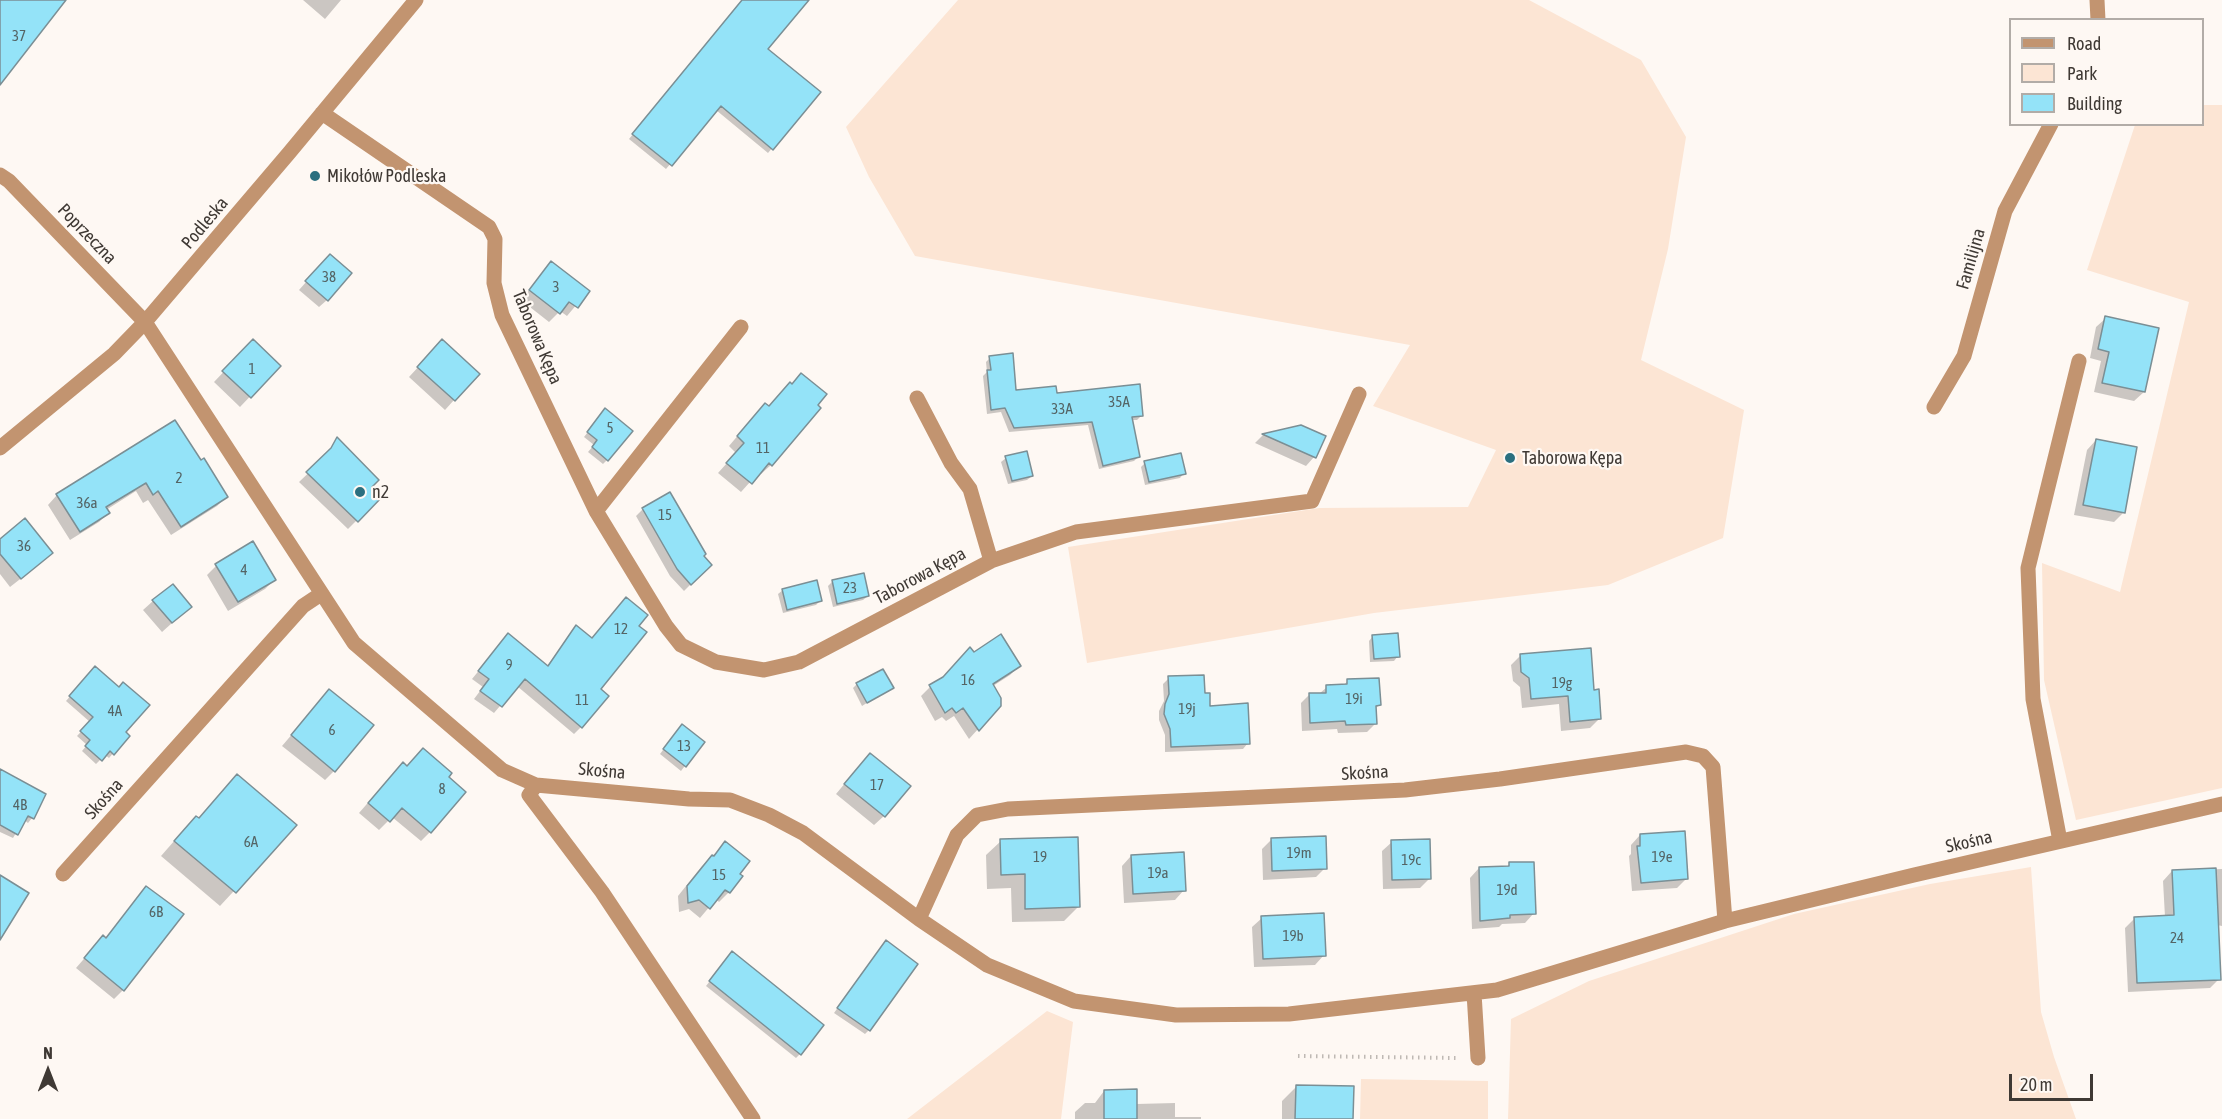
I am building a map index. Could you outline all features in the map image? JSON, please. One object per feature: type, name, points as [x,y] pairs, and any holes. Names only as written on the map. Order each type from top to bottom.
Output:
[{"type":"street","name":"Podleska","points":[[0,448],[114,354],[145,322],[416,0]]},
{"type":"street","points":[[2097,0],[2098,18]]},
{"type":"street","name":"Taborowa Kępa","points":[[322,113],[489,226],[495,239],[494,283],[502,315],[596,511],[666,626],[681,645],[716,662],[764,670],[799,662],[991,561],[1076,532],[1312,501],[1359,394]]},
{"type":"street","name":"Familijna","points":[[1934,407],[1964,356],[2005,211],[2050,126]]},
{"type":"street","name":"Poprzeczna","points":[[0,175],[9,181],[145,322]]},
{"type":"street","name":"Skośna","points":[[145,322],[354,643],[502,770],[536,785],[689,799],[730,800],[769,815],[803,833],[919,919],[987,965],[1074,1001],[1176,1015],[1289,1014],[1497,990],[1725,921],[2222,804]]},
{"type":"street","points":[[596,511],[741,327]]},
{"type":"street","points":[[2060,841],[2033,699],[2028,568],[2079,361]]},
{"type":"street","name":"Taborowa Kępa","points":[[917,399],[951,463],[970,489],[991,561]]},
{"type":"street","name":"Skośna","points":[[63,874],[303,606],[321,594]]},
{"type":"street","name":"Skośna","points":[[919,919],[957,835],[977,815],[1008,810],[1405,790],[1500,779],[1686,752],[1703,756],[1713,767],[1725,921]]},
{"type":"street","points":[[536,785],[529,795],[602,892],[753,1119]]},
{"type":"street","points":[[1474,993],[1478,1058]]},
{"type":"path","points":[[1298,1056],[1478,1058]]},
{"type":"green space","points":[[958,0],[1529,0],[1641,60],[1686,137],[1668,249],[1641,360],[1744,410],[1723,538],[1608,585],[1374,613],[1087,663],[1068,547],[1319,508],[1468,507],[1496,450],[1373,406],[1410,345],[915,256],[869,177],[846,127]]},
{"type":"green space","points":[[2204,105],[2222,105],[2222,788],[2076,820],[2044,680],[2042,563],[2120,592],[2189,302],[2087,270],[2135,126],[2204,126]]},
{"type":"green space","points":[[2031,867],[2041,1012],[2076,1119],[1508,1119],[1511,1019],[1589,981],[1794,914],[1930,884]]},
{"type":"green space","points":[[1047,1011],[1073,1022],[1061,1119],[907,1119]]},
{"type":"green space","points":[[1361,1079],[1488,1081],[1488,1119],[1360,1119]]},
{"type":"building","points":[[0,0],[66,0],[0,85]]},
{"type":"building","points":[[742,0],[809,0],[768,49],[821,92],[773,150],[721,106],[672,166],[632,134]]},
{"type":"building","points":[[330,254],[352,273],[328,301],[305,281]]},
{"type":"building","points":[[551,261],[590,291],[578,308],[569,302],[560,314],[529,290]]},
{"type":"building","points":[[2105,316],[2159,328],[2145,392],[2102,383],[2109,352],[2098,349]]},
{"type":"building","points":[[253,339],[281,366],[251,398],[222,371]]},
{"type":"building","points":[[442,339],[480,374],[455,401],[417,367]]},
{"type":"building","points":[[1013,353],[1016,390],[1056,386],[1057,393],[1140,384],[1143,416],[1132,417],[1140,457],[1103,466],[1092,422],[1014,428],[1005,408],[991,410],[987,370],[991,370],[989,356]]},
{"type":"building","points":[[801,373],[827,394],[818,405],[821,408],[772,466],[769,463],[752,484],[726,463],[744,443],[737,436],[765,403],[769,406]]},
{"type":"building","points":[[605,408],[633,431],[608,461],[592,447],[597,440],[587,432]]},
{"type":"building","points":[[175,420],[201,460],[204,458],[228,497],[181,527],[158,491],[153,495],[146,483],[106,507],[110,513],[80,532],[56,494]]},
{"type":"building","points":[[1301,425],[1326,436],[1316,458],[1262,434]]},
{"type":"building","points":[[337,437],[379,480],[372,487],[382,497],[358,522],[306,472],[331,448]]},
{"type":"building","points":[[2096,439],[2137,447],[2125,513],[2083,505]]},
{"type":"building","points":[[1027,451],[1033,476],[1012,481],[1005,456]]},
{"type":"building","points":[[1181,453],[1186,474],[1149,482],[1144,461]]},
{"type":"building","points":[[670,492],[706,554],[704,556],[712,565],[691,585],[677,569],[642,508]]},
{"type":"building","points":[[25,518],[53,553],[21,579],[0,554],[0,539]]},
{"type":"building","points":[[253,541],[276,580],[238,602],[215,564]]},
{"type":"building","points":[[864,573],[869,596],[837,604],[832,580]]},
{"type":"building","points":[[817,580],[822,601],[787,610],[782,589]]},
{"type":"building","points":[[173,584],[192,607],[172,623],[152,600]]},
{"type":"building","points":[[626,597],[648,615],[639,626],[647,632],[601,689],[609,696],[582,728],[525,679],[502,707],[480,691],[489,679],[478,671],[508,633],[548,666],[576,625],[592,638]]},
{"type":"building","points":[[1398,633],[1400,657],[1374,659],[1372,635]]},
{"type":"building","points":[[1001,634],[1021,666],[993,684],[1001,698],[1001,706],[979,731],[963,708],[956,713],[952,708],[945,713],[929,685],[943,677],[970,647],[974,652]]},
{"type":"building","points":[[1591,648],[1594,690],[1599,689],[1601,719],[1570,722],[1568,696],[1531,699],[1529,678],[1521,672],[1520,654]]},
{"type":"building","points":[[95,666],[119,687],[123,682],[150,705],[126,732],[130,736],[114,755],[110,751],[102,761],[85,746],[90,740],[80,731],[93,717],[69,696]]},
{"type":"building","points":[[883,669],[894,688],[867,703],[856,683]]},
{"type":"building","points":[[1204,675],[1205,693],[1210,693],[1210,706],[1248,703],[1250,744],[1171,747],[1170,729],[1164,714],[1169,694],[1168,676]]},
{"type":"building","points":[[1379,678],[1381,705],[1376,706],[1377,724],[1346,725],[1345,721],[1310,723],[1309,693],[1326,693],[1326,685],[1347,684],[1347,679]]},
{"type":"building","points":[[329,689],[374,725],[335,772],[291,735]]},
{"type":"building","points":[[682,724],[705,742],[686,767],[663,749]]},
{"type":"building","points":[[423,748],[452,773],[449,777],[466,792],[431,833],[402,808],[390,822],[368,803],[403,762],[407,766]]},
{"type":"building","points":[[870,753],[911,786],[885,817],[844,784]]},
{"type":"building","points":[[0,769],[46,794],[34,819],[28,816],[18,835],[0,825]]},
{"type":"building","points":[[237,774],[297,825],[236,893],[174,841],[196,816],[199,818]]},
{"type":"building","points":[[1685,831],[1688,879],[1641,883],[1637,846],[1640,846],[1640,834]]},
{"type":"building","points":[[1326,836],[1327,869],[1272,871],[1271,838]]},
{"type":"building","points":[[1078,837],[1080,907],[1025,909],[1025,874],[1001,875],[1000,839]]},
{"type":"building","points":[[1430,839],[1431,879],[1392,880],[1391,840]]},
{"type":"building","points":[[725,841],[750,861],[740,874],[743,876],[730,893],[725,890],[710,909],[699,900],[688,903],[687,886]]},
{"type":"building","points":[[1184,852],[1186,891],[1133,894],[1131,855]]},
{"type":"building","points":[[1509,862],[1534,862],[1536,914],[1510,915],[1510,918],[1480,921],[1479,867],[1509,866]]},
{"type":"building","points":[[2216,868],[2221,980],[2137,983],[2134,917],[2174,915],[2172,870]]},
{"type":"building","points":[[0,875],[29,893],[0,940]]},
{"type":"building","points":[[146,886],[184,914],[124,991],[84,958],[103,935],[106,938]]},
{"type":"building","points":[[1324,913],[1326,956],[1263,959],[1261,916]]},
{"type":"building","points":[[886,940],[918,964],[870,1031],[837,1008]]},
{"type":"building","points":[[732,951],[824,1025],[801,1055],[709,981]]},
{"type":"building","points":[[1296,1085],[1354,1086],[1353,1119],[1295,1119]]},
{"type":"building","points":[[1137,1089],[1137,1119],[1104,1119],[1104,1090]]},
{"type":"place","name":"Mikołów Podleska","points":[[315,176]]},
{"type":"place","name":"Taborowa Kępa","points":[[1510,458]]},
{"type":"place","name":"n2","points":[[360,492]]}]
